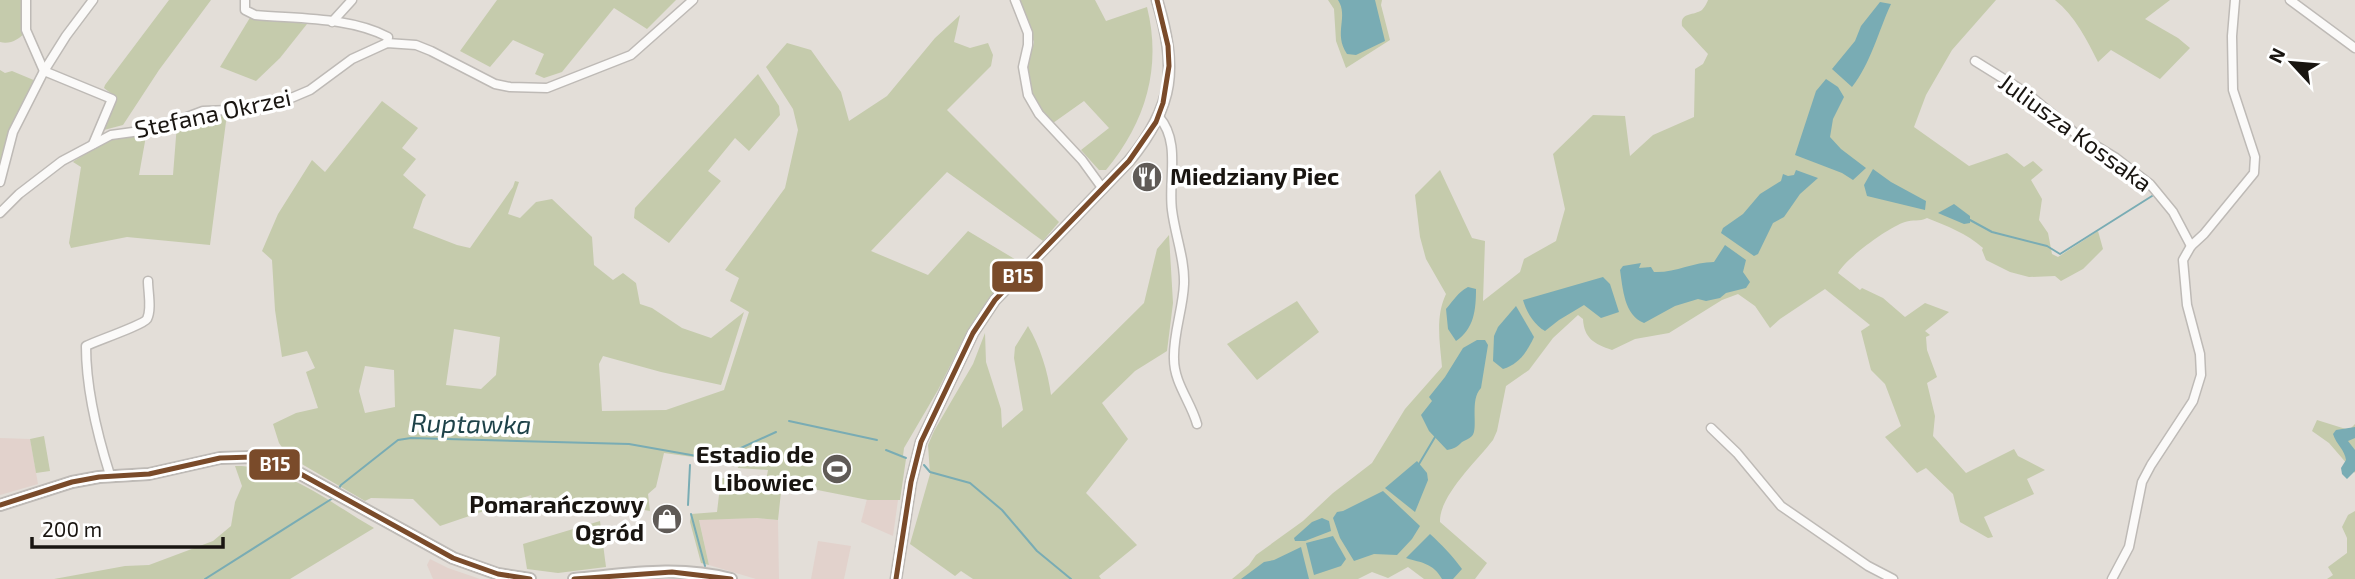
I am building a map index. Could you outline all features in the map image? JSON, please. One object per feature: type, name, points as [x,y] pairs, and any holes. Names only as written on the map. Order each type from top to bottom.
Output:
[{"type":"main road","points":[[0,505],[72,482],[110,475],[149,474],[220,458],[253,457],[288,468],[453,558],[477,568],[523,579]]},
{"type":"main road","points":[[574,579],[658,570],[696,571],[731,579]]},
{"type":"street","points":[[26,0],[26,30],[44,71],[112,99],[93,144]]},
{"type":"street","points":[[0,182],[13,132],[44,71],[93,0]]},
{"type":"street","points":[[245,0],[244,10],[255,15],[332,22],[375,31],[388,37],[387,43],[416,45],[495,84],[547,88],[631,55],[693,0]]},
{"type":"street","points":[[332,22],[352,0]]},
{"type":"street","points":[[1015,0],[1028,33],[1023,67],[1028,95],[1039,114],[1075,152],[1103,189]]},
{"type":"street","points":[[896,579],[918,452],[927,426],[973,333],[995,300],[1143,145],[1158,117],[1167,92],[1170,67],[1164,25],[1157,0]]},
{"type":"street","points":[[2112,579],[2129,547],[2142,482],[2152,462],[2193,401],[2201,375],[2200,354],[2187,305],[2183,260],[2191,246],[2254,173],[2255,157],[2233,90],[2232,36],[2235,0]]},
{"type":"street","points":[[2290,0],[2355,48]]},
{"type":"street","name":"Stefana Okrzei","points":[[0,213],[19,194],[62,161],[111,135],[155,129],[203,111],[259,109],[277,104],[310,90],[352,59],[387,43]]},
{"type":"street","name":"Juliusza Kossaka","points":[[1975,61],[2028,94],[2075,133],[2116,158],[2150,184],[2173,212],[2191,246]]},
{"type":"street","points":[[1158,117],[1168,132],[1171,145],[1172,212],[1182,255],[1184,282],[1174,357],[1180,386],[1197,424]]},
{"type":"street","points":[[110,475],[94,411],[86,346],[146,321],[149,311],[148,281]]},
{"type":"street","points":[[1711,428],[1737,453],[1782,506],[1868,566],[1893,579]]},
{"type":"shaded area","points":[[0,438],[30,439],[38,484],[0,495]]},
{"type":"shaded area","points":[[867,499],[898,500],[893,536],[861,522]]},
{"type":"shaded area","points":[[699,519],[778,520],[779,579],[756,579],[709,565]]},
{"type":"shaded area","points":[[818,541],[851,546],[844,579],[811,579]]},
{"type":"shaded area","points":[[430,559],[480,579],[433,579],[427,565]]},
{"type":"green space","points":[[0,0],[23,0],[26,32],[11,42],[0,42]]},
{"type":"green space","points":[[169,0],[211,0],[159,70],[123,125],[104,130],[116,97],[104,88],[105,85]]},
{"type":"green space","points":[[497,0],[676,0],[647,29],[614,8],[562,72],[544,78],[535,74],[544,54],[513,40],[490,67],[460,51]]},
{"type":"green space","points":[[1017,0],[1095,0],[1106,21],[1147,7],[1153,51],[1147,93],[1131,133],[1106,170],[1099,170],[1081,150],[1109,128],[1084,101],[1053,123],[1031,96],[1027,67],[1034,42]]},
{"type":"green space","points":[[1328,0],[1382,0],[1390,40],[1346,68],[1336,41],[1334,9]]},
{"type":"green space","points":[[1708,0],[1996,0],[1952,50],[1926,95],[1914,127],[1969,166],[2007,153],[2024,167],[2033,161],[2043,170],[2031,180],[2042,199],[2039,220],[2048,233],[2052,254],[2058,257],[2098,231],[2103,249],[2083,269],[2061,281],[2055,276],[2029,277],[2010,272],[1986,260],[1983,248],[1977,243],[1956,230],[1927,218],[1905,222],[1889,230],[1858,252],[1838,273],[1860,290],[1862,288],[1883,298],[1905,317],[1925,303],[1949,312],[1925,331],[1930,335],[1926,337],[1927,350],[1937,377],[1927,383],[1935,416],[1933,436],[1966,473],[2014,449],[2018,456],[2045,470],[2027,479],[2034,494],[1984,517],[1993,537],[1988,538],[1960,522],[1953,494],[1926,468],[1917,473],[1885,437],[1901,426],[1885,384],[1871,370],[1861,331],[1870,325],[1825,289],[1770,328],[1755,306],[1738,294],[1722,300],[1669,333],[1635,339],[1612,350],[1588,336],[1583,319],[1578,315],[1553,338],[1529,370],[1506,386],[1493,440],[1452,490],[1441,512],[1440,522],[1487,563],[1475,579],[1424,579],[1408,567],[1388,578],[1372,572],[1358,579],[1232,579],[1249,565],[1256,555],[1303,521],[1333,493],[1372,463],[1405,409],[1442,367],[1439,321],[1446,294],[1426,259],[1420,237],[1415,195],[1440,170],[1472,238],[1485,241],[1483,301],[1520,272],[1524,259],[1556,241],[1565,209],[1553,154],[1593,115],[1625,116],[1630,156],[1653,135],[1694,117],[1695,69],[1703,64],[1708,54],[1682,26],[1682,22],[1685,16],[1702,10]]},
{"type":"green space","points":[[2055,0],[2170,0],[2145,19],[2190,48],[2160,79],[2111,50],[2098,62],[2074,21]]},
{"type":"green space","points":[[960,15],[954,42],[970,48],[988,43],[993,55],[991,66],[947,110],[1059,222],[1043,241],[947,172],[871,251],[928,275],[968,231],[1023,264],[961,344],[904,448],[903,456],[889,451],[906,459],[900,500],[868,500],[782,483],[778,520],[699,520],[709,565],[701,563],[690,522],[691,514],[717,512],[721,478],[766,481],[768,470],[738,468],[737,463],[664,453],[656,487],[648,494],[650,511],[621,506],[552,504],[534,507],[531,495],[440,526],[413,499],[371,498],[365,501],[288,456],[279,443],[273,424],[296,413],[318,408],[306,372],[315,368],[307,351],[282,357],[275,310],[272,260],[262,251],[278,214],[312,160],[325,172],[382,101],[418,128],[402,148],[416,159],[403,175],[426,195],[413,228],[470,248],[515,181],[519,182],[508,214],[520,218],[536,202],[552,199],[592,237],[594,265],[613,280],[623,273],[636,283],[640,304],[652,308],[682,328],[711,338],[744,312],[721,385],[603,356],[599,364],[602,411],[666,410],[724,390],[749,312],[730,301],[739,278],[725,270],[785,188],[798,130],[793,109],[766,67],[787,43],[811,50],[841,92],[849,121],[887,96],[935,38]],"holes":[[[454,329],[500,337],[496,375],[481,389],[446,385]],[[365,366],[394,370],[395,407],[365,413],[359,391]]]},
{"type":"green space","points":[[251,16],[307,24],[280,58],[256,81],[220,67]]},
{"type":"green space","points":[[0,70],[5,73],[12,71],[36,81],[0,172]]},
{"type":"green space","points":[[758,74],[779,106],[780,115],[749,151],[735,138],[708,171],[721,181],[669,243],[634,218],[635,208]]},
{"type":"green space","points":[[227,114],[210,245],[127,237],[71,248],[69,243],[81,167],[74,161],[113,137],[146,136],[139,175],[173,175],[177,124]]},
{"type":"green space","points":[[1169,235],[1173,303],[1167,351],[1135,371],[1102,403],[1128,439],[1086,493],[1137,545],[1099,576],[1101,579],[973,579],[961,571],[955,576],[910,544],[930,474],[928,445],[973,364],[985,333],[986,362],[1001,409],[1002,428],[1023,410],[1014,358],[1015,347],[1028,326],[1043,359],[1051,395],[1144,303],[1157,249]]},
{"type":"green space","points":[[1297,301],[1319,332],[1257,380],[1227,344]]},
{"type":"green space","points":[[2317,420],[2349,430],[2355,424],[2355,473],[2329,443],[2312,431]]},
{"type":"green space","points":[[44,436],[50,471],[36,473],[30,439]]},
{"type":"green space","points":[[235,466],[254,467],[290,479],[374,528],[290,579],[54,579],[125,566],[149,565],[213,541],[231,526],[235,502],[242,486]]},
{"type":"green space","points":[[2355,511],[2355,579],[2327,579],[2333,575],[2328,567],[2347,553],[2347,538],[2342,527],[2348,515]]},
{"type":"green space","points":[[600,521],[606,567],[558,573],[527,569],[523,544]]},
{"type":"water","points":[[1338,0],[1375,0],[1385,41],[1356,55],[1347,54],[1341,39],[1342,13]]},
{"type":"water","points":[[1880,2],[1891,4],[1869,58],[1852,87],[1832,69],[1855,41],[1861,26]]},
{"type":"water","points":[[1826,79],[1838,87],[1844,97],[1833,119],[1830,137],[1866,168],[1853,180],[1795,155],[1816,91]]},
{"type":"water","points":[[1873,169],[1926,201],[1925,210],[1867,196],[1864,185]]},
{"type":"water","points":[[1796,170],[1818,178],[1800,194],[1784,217],[1773,223],[1758,254],[1754,256],[1721,233],[1723,228],[1743,214],[1760,194],[1781,181],[1783,174],[1794,175]]},
{"type":"water","points":[[1954,204],[1970,216],[1970,223],[1964,224],[1938,213]]},
{"type":"water","points":[[1725,245],[1746,260],[1743,272],[1750,282],[1746,288],[1726,293],[1720,298],[1706,301],[1698,299],[1675,306],[1644,323],[1632,314],[1624,293],[1620,270],[1623,266],[1641,263],[1639,268],[1651,267],[1654,272],[1662,272],[1714,262]]},
{"type":"water","points":[[1603,277],[1610,284],[1619,312],[1601,318],[1584,305],[1545,331],[1537,325],[1526,309],[1523,300]]},
{"type":"water","points":[[1468,287],[1476,289],[1474,312],[1467,331],[1456,341],[1448,329],[1446,309],[1458,294]]},
{"type":"water","points":[[1516,306],[1534,337],[1522,357],[1503,369],[1493,361],[1494,336]]},
{"type":"water","points":[[1477,340],[1485,340],[1488,345],[1481,388],[1477,393],[1474,432],[1471,437],[1447,450],[1429,431],[1421,415],[1432,401],[1429,397],[1463,348]]},
{"type":"water","points":[[2355,427],[2355,438],[2348,441],[2355,450],[2355,471],[2347,479],[2341,468],[2346,460],[2345,456],[2333,434],[2336,430]]},
{"type":"water","points":[[1417,461],[1427,473],[1428,480],[1415,512],[1385,488]]},
{"type":"water","points":[[1383,491],[1420,526],[1397,555],[1374,554],[1354,561],[1340,538],[1333,518],[1337,512]]},
{"type":"water","points":[[1322,518],[1329,521],[1331,531],[1305,541],[1295,541],[1294,538],[1312,522]]},
{"type":"water","points":[[1430,534],[1462,569],[1453,579],[1442,579],[1431,567],[1406,558]]},
{"type":"water","points":[[1333,536],[1346,559],[1341,566],[1314,575],[1306,543]]},
{"type":"water","points":[[1301,547],[1309,579],[1241,579],[1264,562]]},
{"type":"waterway","points":[[1970,220],[1992,232],[2047,246],[2060,254],[2152,196]]},
{"type":"waterway","name":"Ruptawka","points":[[789,421],[877,440]]},
{"type":"waterway","name":"Ruptawka","points":[[338,490],[398,440],[411,438],[629,444],[719,458],[776,432]]},
{"type":"waterway","points":[[1419,464],[1435,437]]},
{"type":"waterway","name":"Ruptawka","points":[[886,450],[906,458]]},
{"type":"waterway","points":[[688,505],[690,465]]},
{"type":"waterway","name":"Ruptawka","points":[[924,465],[930,472],[970,483],[1002,510],[1037,551],[1071,579]]},
{"type":"waterway","name":"Ruptawka","points":[[205,579],[333,498]]},
{"type":"waterway","points":[[691,514],[705,566]]},
{"type":"transit line","name":"B15","points":[[896,579],[911,482],[921,442],[973,333],[995,300],[1129,161],[1156,122],[1163,103],[1169,66],[1168,46],[1157,0]]},
{"type":"transit line","name":"B15","points":[[0,505],[72,482],[99,477],[149,474],[220,458],[253,457],[297,472],[453,558],[498,574],[530,579]]},
{"type":"transit line","name":"B15","points":[[574,579],[672,572],[731,579]]},
{"type":"place","name":"Miedziany Piec","points":[[1147,177]]},
{"type":"place","name":"Estadio de Libowiec","points":[[837,469]]},
{"type":"place","name":"Pomarańczowy Ogród","points":[[667,519]]}]
